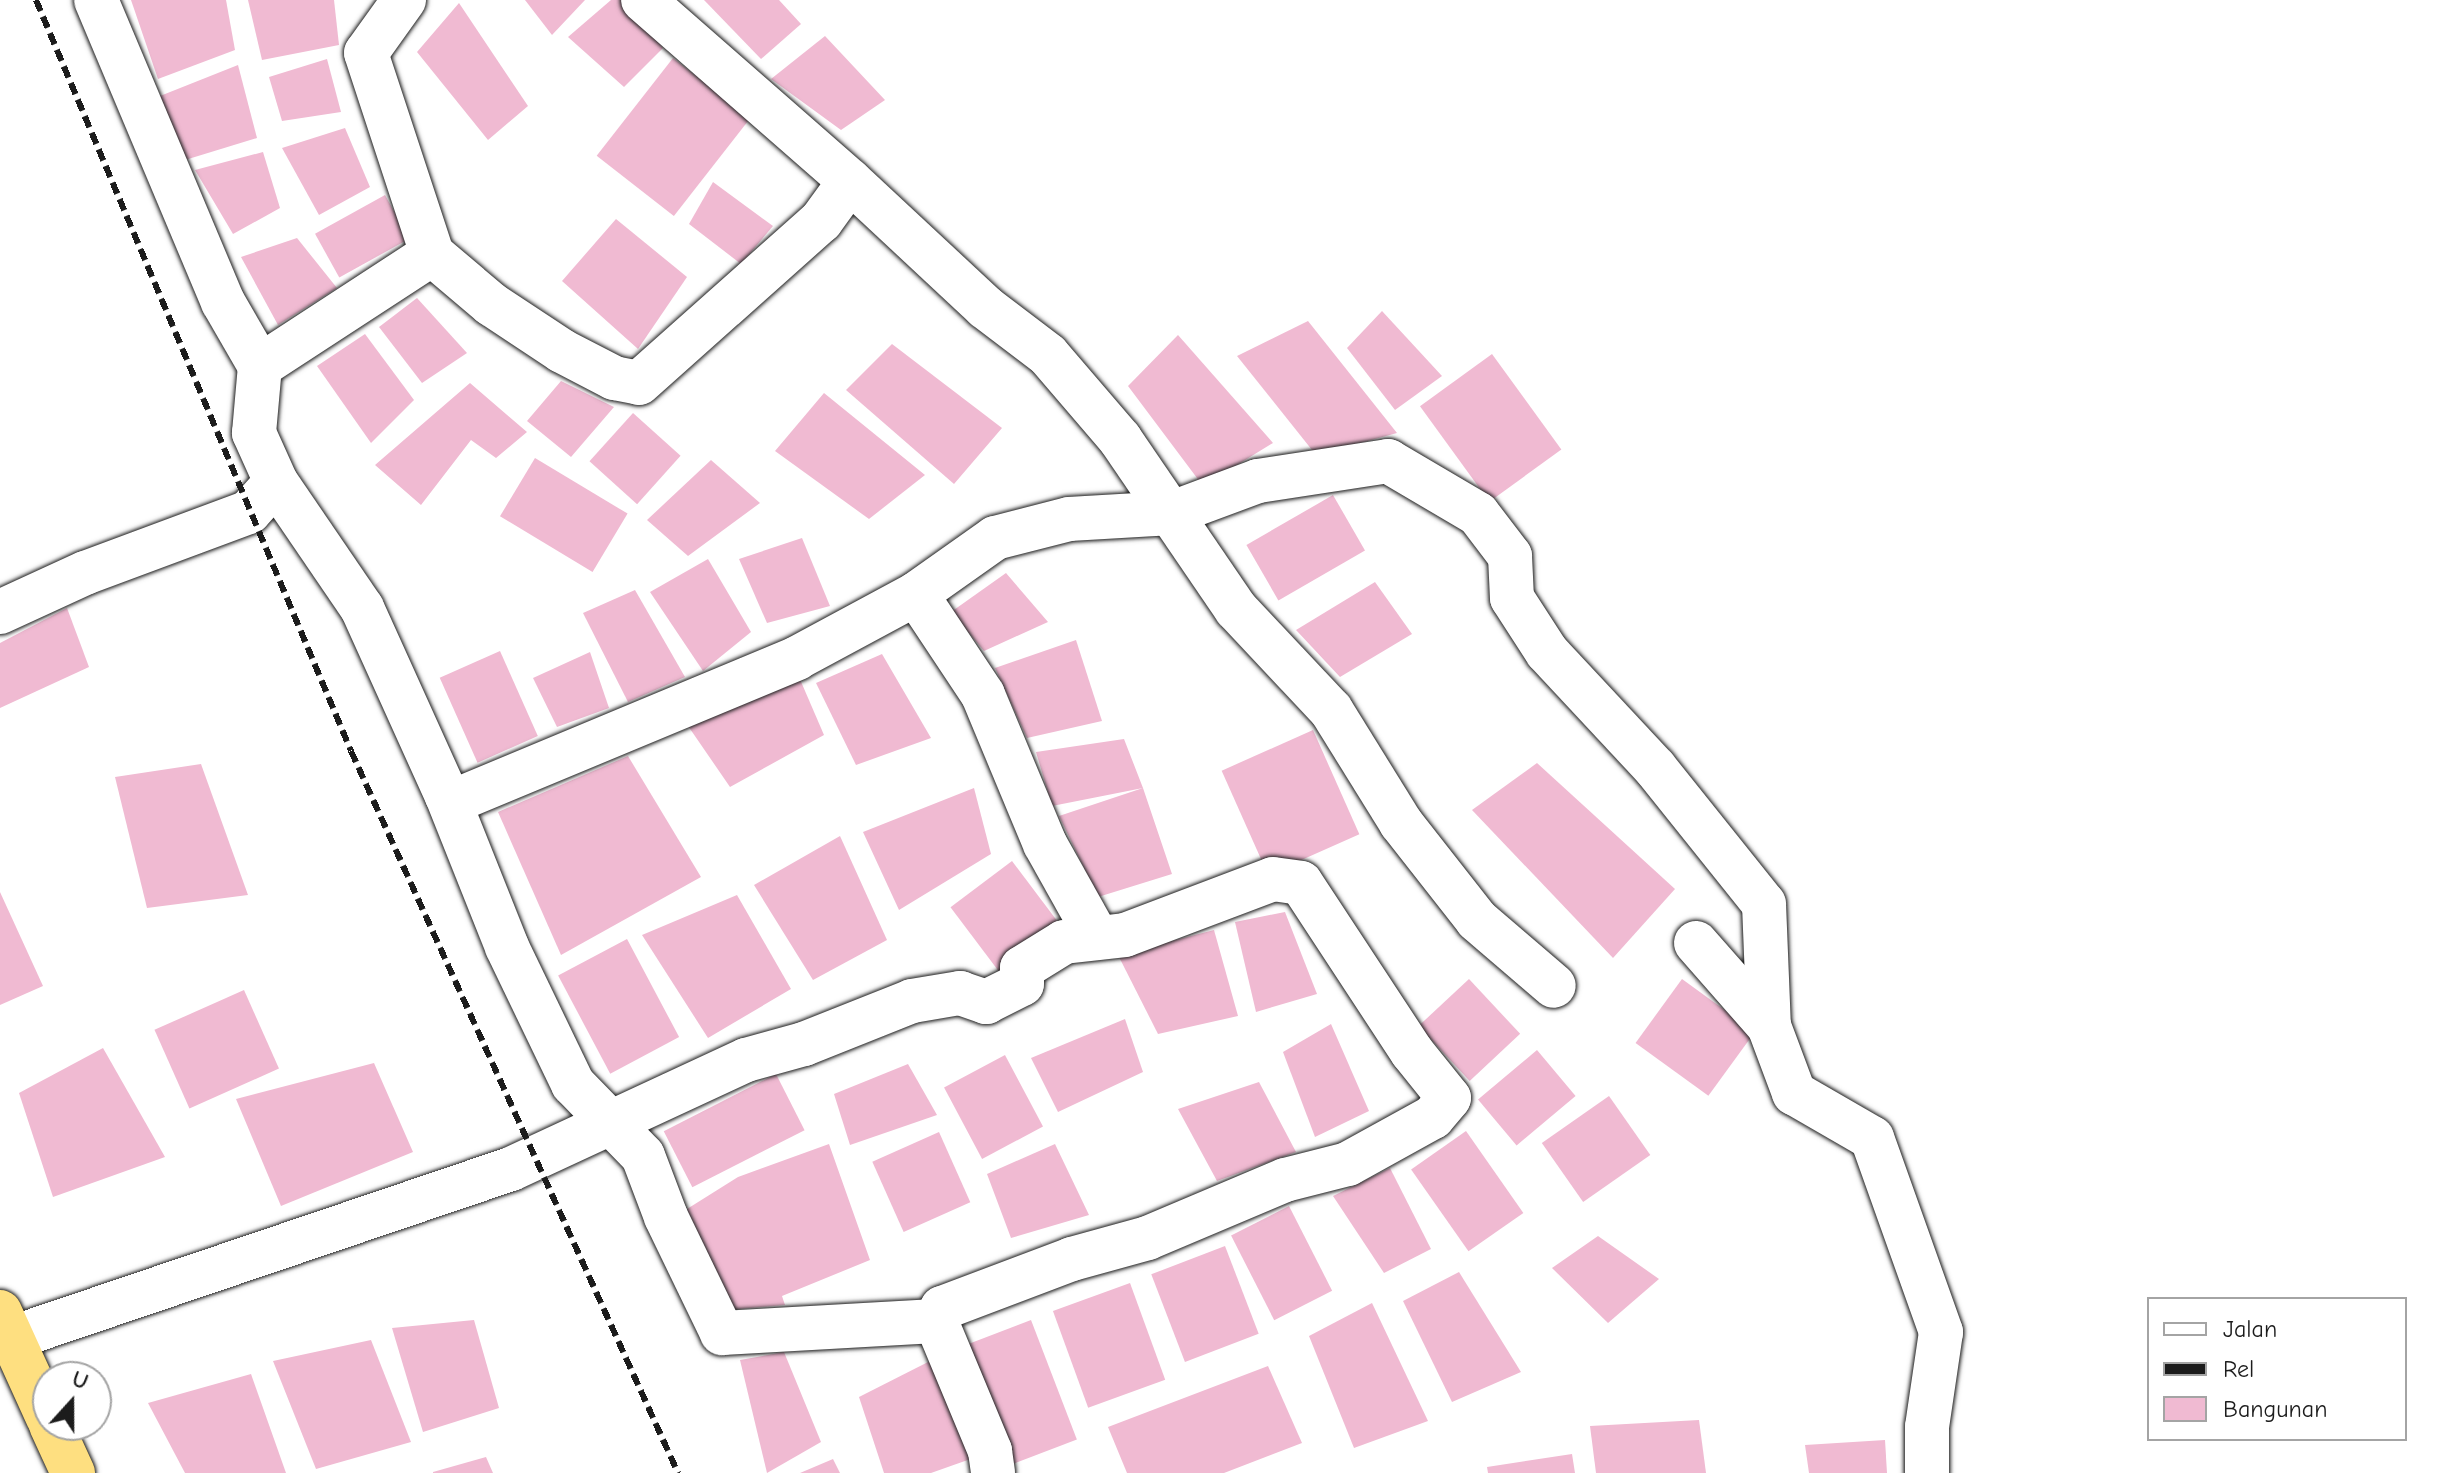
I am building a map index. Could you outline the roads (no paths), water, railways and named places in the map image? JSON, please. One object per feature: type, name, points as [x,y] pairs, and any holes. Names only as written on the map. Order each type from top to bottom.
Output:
[{"type":"highway","points":[[6,1325],[32,1383]]},
{"type":"highway","points":[[58,1441],[73,1473]]},
{"type":"street","points":[[96,0],[223,302],[260,366],[254,433],[276,482],[362,608],[447,796],[507,947],[573,1084],[643,1156],[666,1217],[722,1333],[936,1321]]},
{"type":"street","points":[[404,0],[366,53],[432,254],[491,304],[562,351],[614,378],[639,383],[821,221],[850,181]]},
{"type":"street","points":[[643,0],[850,181],[985,307],[1048,355],[1120,439],[1236,609],[1331,710],[1401,823],[1477,920],[1554,986]]},
{"type":"street","points":[[260,366],[432,254]]},
{"type":"street","points":[[447,796],[459,799],[571,749],[649,723],[717,688],[797,658],[916,594],[995,538],[1069,519],[1172,513],[1258,481],[1388,461],[1478,514],[1510,556],[1512,598],[1547,652],[1655,768],[1764,904],[1769,1026],[1794,1093],[1872,1138],[1903,1215],[1941,1332],[1927,1427],[1927,1473]]},
{"type":"street","points":[[0,612],[85,573],[249,512],[276,482]]},
{"type":"street","points":[[916,594],[983,695],[1045,844],[1097,937]]},
{"type":"street","points":[[6,1325],[511,1169],[614,1124],[746,1060],[804,1044],[912,1001],[960,993],[986,1002],[1022,984],[1022,968],[1064,942],[1125,935],[1200,902],[1273,879],[1301,883],[1412,1052],[1449,1098],[1433,1117],[1348,1164],[1285,1180],[1148,1238],[1072,1259],[942,1308],[936,1321],[990,1451],[993,1473]]},
{"type":"street","points":[[1696,943],[1769,1026]]},
{"type":"railway","points":[[36,0],[351,751],[678,1473]]}]
